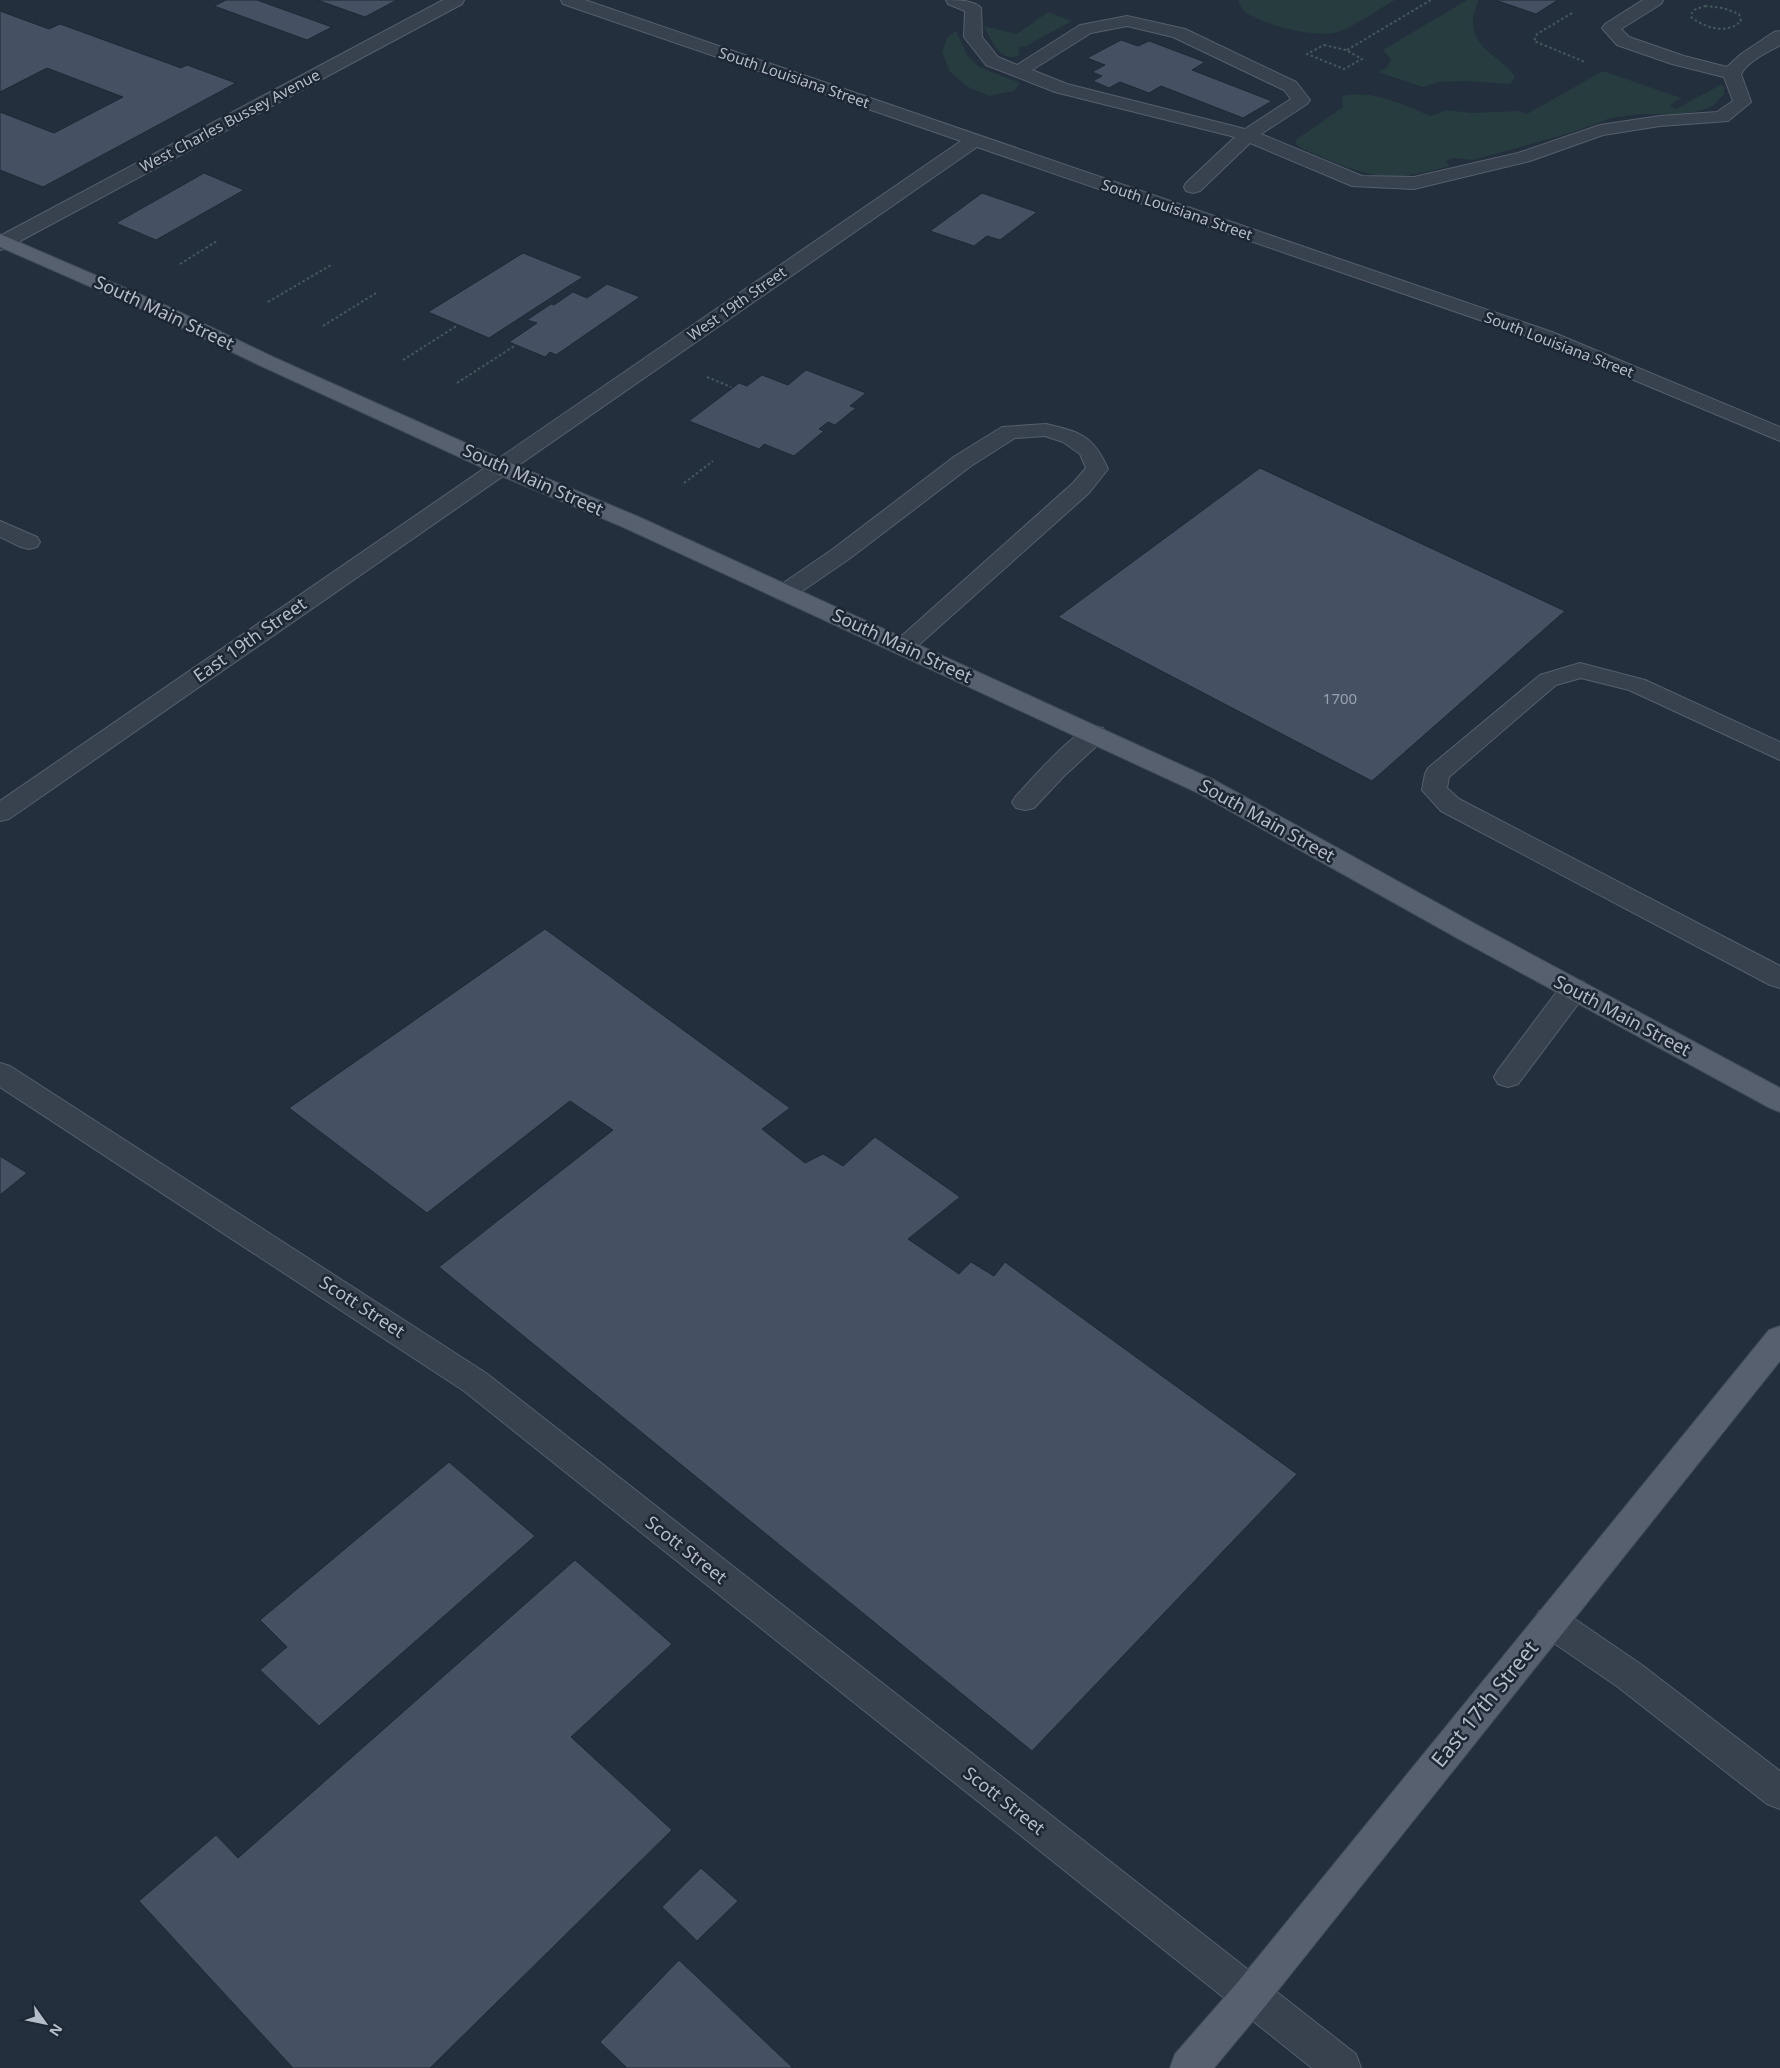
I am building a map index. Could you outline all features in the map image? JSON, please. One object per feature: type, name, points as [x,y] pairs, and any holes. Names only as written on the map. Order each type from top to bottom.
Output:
[{"type":"main road","name":"South Main Street","points":[[1,242],[162,311],[274,365],[500,467],[631,522],[1205,786],[1780,1101]]},
{"type":"main road","name":"East 17th Street","points":[[1189,2068],[1250,1996],[1780,1339]]},
{"type":"street","name":"West Charles Bussey Avenue","points":[[1,242],[456,0]]},
{"type":"street","name":"South Louisiana Street","points":[[569,0],[1545,336],[1780,435]]},
{"type":"street","points":[[954,0],[973,8],[973,36],[992,62],[1061,88],[1248,135],[1359,182],[1414,183],[1524,158],[1600,130],[1660,121],[1722,117],[1742,102],[1720,76],[1623,41],[1611,28],[1655,0]]},
{"type":"street","points":[[1019,71],[1086,29],[1127,21],[1179,33],[1290,86],[1302,100],[1248,135],[1193,187]]},
{"type":"street","points":[[1720,76],[1779,38]]},
{"type":"street","name":"West 19th Street","points":[[500,467],[974,141]]},
{"type":"street","points":[[784,593],[840,554],[963,461],[1010,432],[1046,430],[1071,438],[1089,451],[1097,469],[1081,488],[904,646]]},
{"type":"street","name":"East 19th Street","points":[[0,812],[500,467]]},
{"type":"street","points":[[0,528],[29,542]]},
{"type":"street","points":[[1780,752],[1637,685],[1580,670],[1548,680],[1436,774],[1434,790],[1450,805],[1780,978]]},
{"type":"street","points":[[1025,802],[1055,770],[1094,734]]},
{"type":"street","points":[[1508,1076],[1574,989]]},
{"type":"street","name":"Scott Street","points":[[0,1073],[475,1382],[1342,2068]]},
{"type":"street","points":[[1551,1622],[1630,1676],[1780,1792]]},
{"type":"path","points":[[1346,50],[1362,59],[1344,69],[1307,54],[1324,45],[1346,50],[1431,0]]},
{"type":"path","points":[[1705,6],[1720,7],[1734,11],[1742,18],[1739,24],[1734,27],[1709,27],[1695,21],[1691,17],[1694,10],[1705,6]]},
{"type":"path","points":[[180,264],[217,241]]},
{"type":"path","points":[[268,302],[331,265]]},
{"type":"path","points":[[323,326],[376,293]]},
{"type":"path","points":[[403,360],[458,324]]},
{"type":"path","points":[[458,383],[516,345]]},
{"type":"path","points":[[704,376],[731,387]]},
{"type":"path","points":[[684,483],[713,461]]},
{"type":"green space","points":[[1238,0],[1395,0],[1352,26],[1329,34],[1304,32],[1275,25],[1243,10]]},
{"type":"green space","points":[[1467,0],[1478,0],[1473,20],[1478,40],[1483,47],[1510,70],[1515,77],[1510,84],[1466,81],[1439,82],[1423,87],[1378,72],[1387,67],[1391,59],[1383,50]]},
{"type":"green space","points":[[1048,12],[1072,21],[1024,47],[1021,46],[1018,49],[1020,54],[1018,56],[1006,56],[996,49],[984,26],[1017,34]]},
{"type":"green space","points":[[956,31],[967,55],[979,67],[1020,83],[1014,91],[989,96],[968,87],[950,72],[942,52],[947,38]]},
{"type":"green space","points":[[1603,71],[1681,98],[1669,106],[1676,109],[1720,85],[1725,87],[1724,94],[1714,105],[1700,111],[1679,114],[1642,114],[1611,118],[1571,133],[1473,160],[1453,158],[1446,161],[1450,166],[1410,175],[1374,175],[1353,169],[1303,149],[1296,144],[1297,139],[1343,107],[1342,96],[1366,95],[1388,99],[1431,116],[1446,110],[1472,113],[1517,111],[1527,114]]},
{"type":"building","points":[[226,0],[257,0],[332,27],[307,40],[214,6]]},
{"type":"building","points":[[317,0],[397,0],[365,17]]},
{"type":"building","points":[[1495,0],[1558,0],[1536,14]]},
{"type":"building","points":[[0,11],[49,29],[60,24],[181,68],[187,65],[236,83],[43,187],[0,170],[0,112],[54,133],[123,97],[47,68],[0,92]]},
{"type":"building","points":[[1121,40],[1138,46],[1149,41],[1205,62],[1192,70],[1272,101],[1243,118],[1161,86],[1149,93],[1120,82],[1109,88],[1093,81],[1102,76],[1092,72],[1105,65],[1087,58]]},
{"type":"building","points":[[204,173],[244,190],[156,240],[116,223]]},
{"type":"building","points":[[982,193],[1037,212],[1000,240],[987,236],[974,246],[930,231]]},
{"type":"building","points":[[523,253],[583,277],[489,338],[428,312]]},
{"type":"building","points":[[607,284],[640,297],[556,355],[550,352],[545,357],[509,342],[537,323],[527,320],[551,304],[554,305],[573,292],[587,298]]},
{"type":"building","points":[[806,370],[866,393],[850,406],[856,408],[835,425],[828,422],[819,429],[824,431],[794,456],[764,444],[759,449],[689,421],[739,383],[747,386],[762,375],[788,385]]},
{"type":"building","points":[[1260,468],[1565,611],[1372,781],[1058,617]]},
{"type":"building","points":[[545,929],[790,1108],[762,1129],[805,1163],[823,1154],[843,1166],[875,1137],[960,1197],[908,1239],[959,1274],[971,1262],[994,1276],[1005,1262],[1297,1474],[1032,1751],[439,1267],[613,1130],[570,1101],[427,1213],[289,1108]]},
{"type":"building","points":[[0,1156],[27,1173],[0,1195]]},
{"type":"building","points":[[449,1462],[535,1536],[319,1726],[260,1670],[287,1647],[260,1620]]},
{"type":"building","points":[[575,1560],[672,1644],[571,1737],[672,1830],[430,2068],[293,2068],[139,1901],[216,1835],[238,1858]]},
{"type":"building","points":[[701,1868],[738,1901],[697,1941],[662,1907]]},
{"type":"building","points":[[679,1960],[793,2068],[627,2068],[600,2042]]}]
